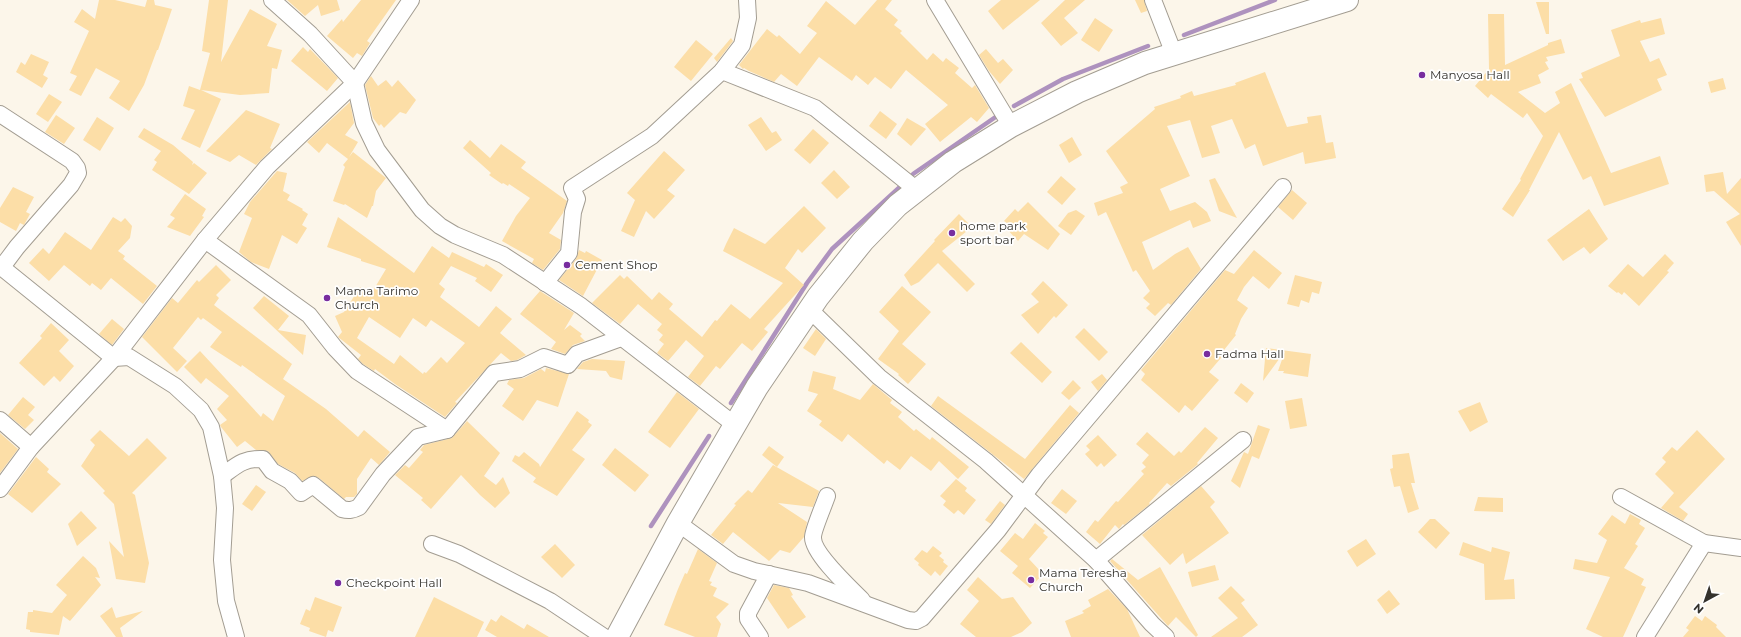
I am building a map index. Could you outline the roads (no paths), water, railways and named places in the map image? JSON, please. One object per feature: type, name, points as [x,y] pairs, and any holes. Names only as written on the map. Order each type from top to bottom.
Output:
[{"type":"main road","points":[[617,637],[678,523],[757,387],[809,309],[864,241],[898,205],[953,162],[1012,126],[1077,92],[1145,63],[1347,0]]},
{"type":"street","points":[[272,0],[310,34],[355,84],[364,123],[377,150],[422,210],[440,226],[455,235],[502,255],[581,306],[735,424]]},
{"type":"street","points":[[0,489],[31,447],[114,358],[205,240],[267,167],[355,84],[411,0]]},
{"type":"street","points":[[545,282],[569,253],[573,212],[577,199],[572,188],[652,136],[722,71],[742,45],[748,18],[746,0]]},
{"type":"street","points":[[935,0],[1012,126]]},
{"type":"street","points":[[1153,0],[1174,54]]},
{"type":"street","points":[[722,71],[815,108],[917,190]]},
{"type":"street","points":[[0,114],[72,161],[77,168],[78,173],[71,185],[1,266],[114,358],[129,357],[175,386],[201,410],[211,427],[222,476],[225,508],[222,560],[226,601],[236,637]]},
{"type":"street","points":[[678,523],[734,564],[808,583],[908,620],[916,621],[922,618],[998,530],[1039,475],[1283,186]]},
{"type":"street","points":[[205,240],[309,315],[335,348],[357,371],[447,430]]},
{"type":"street","points":[[809,309],[878,377],[986,461],[1096,560],[1152,624],[1166,637]]},
{"type":"street","points":[[222,476],[242,462],[252,458],[263,459],[272,471],[290,481],[301,493],[313,486],[342,509],[348,511],[359,507],[383,474],[418,438],[447,430],[494,373],[520,370],[544,357],[568,365],[578,354],[621,338]]},
{"type":"street","points":[[0,420],[31,447]]},
{"type":"street","points":[[1096,560],[1243,440]]},
{"type":"street","points":[[826,496],[813,538],[816,549],[839,576],[867,604]]},
{"type":"street","points":[[1621,497],[1704,543],[1741,548]]},
{"type":"street","points":[[1645,637],[1704,543]]},
{"type":"street","points":[[432,544],[459,554],[550,601],[604,637]]},
{"type":"street","points":[[760,637],[748,619],[748,613],[769,574]]},
{"type":"waterway","points":[[1184,35],[1275,0]]},
{"type":"waterway","points":[[1014,106],[1063,79],[1148,46]]},
{"type":"waterway","points":[[913,174],[997,116]]},
{"type":"waterway","points":[[731,403],[807,283],[832,249],[901,186]]},
{"type":"waterway","points":[[651,526],[709,436]]},
{"type":"place","name":"Manyosa Hall","points":[[1422,75]]},
{"type":"place","name":"home park sport bar","points":[[952,233]]},
{"type":"place","name":"Cement Shop","points":[[567,265]]},
{"type":"place","name":"Mama Tarimo Church","points":[[327,298]]},
{"type":"place","name":"Fadma Hall","points":[[1207,354]]},
{"type":"place","name":"Mama Teresha Church","points":[[1031,580]]},
{"type":"place","name":"Checkpoint Hall","points":[[338,583]]}]
